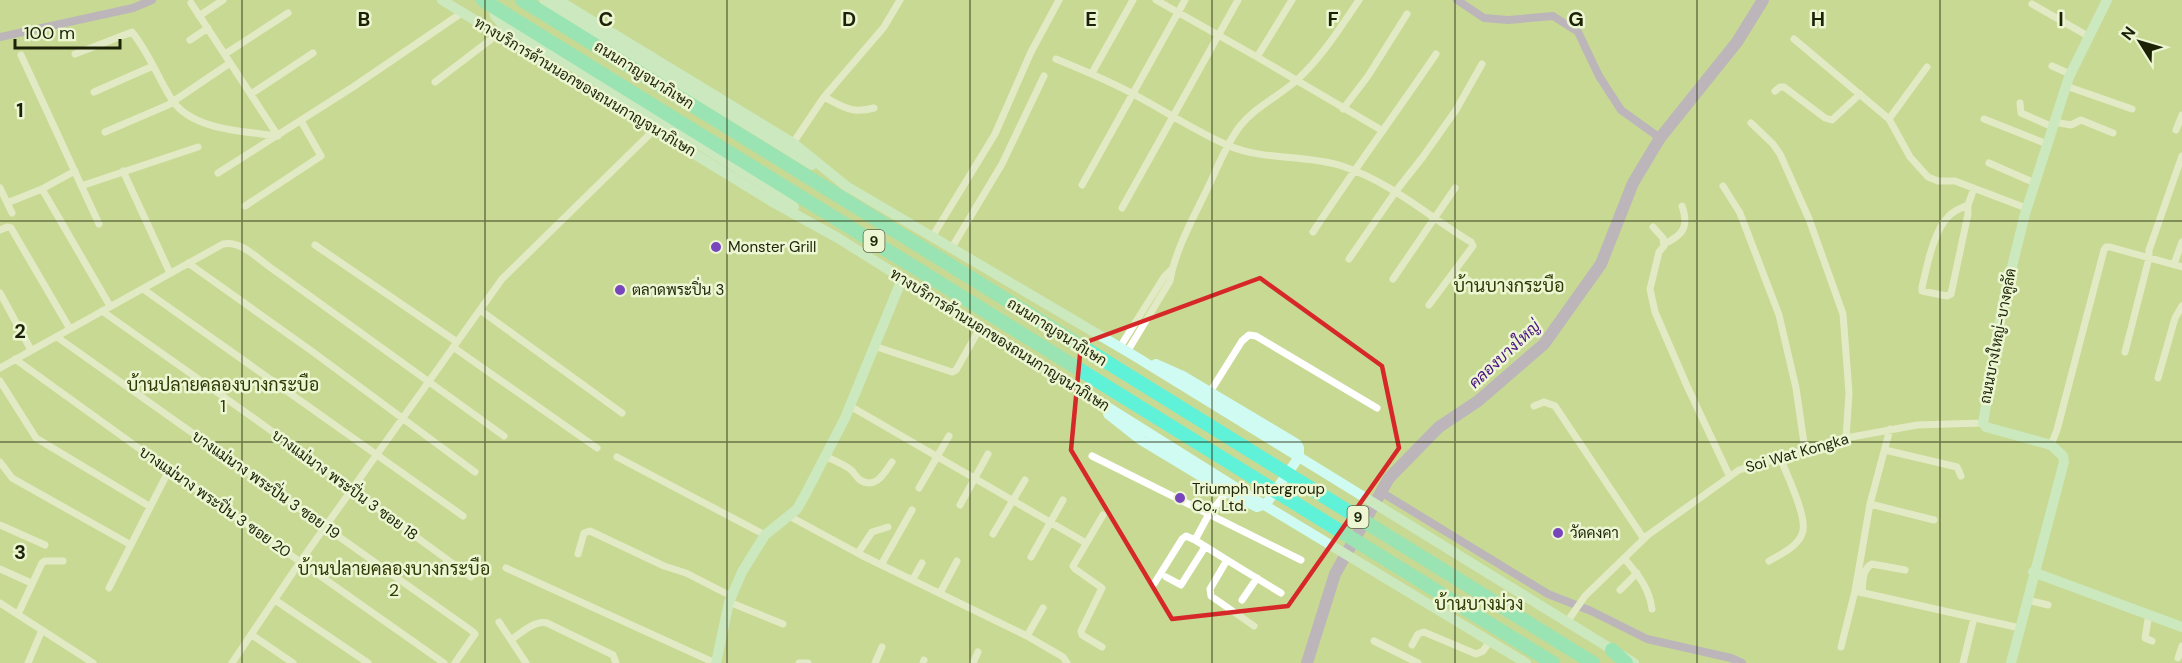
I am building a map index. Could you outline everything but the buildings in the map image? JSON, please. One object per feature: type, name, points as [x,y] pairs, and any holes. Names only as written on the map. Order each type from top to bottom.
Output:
[{"type":"highway","name":"ถนนกาญจนาภิเษก","points":[[483,0],[1553,663]]},
{"type":"highway","name":"ถนนกาญจนาภิเษก","points":[[522,0],[1593,663]]},
{"type":"highway","points":[[1612,650],[1626,663]]},
{"type":"main road","name":"ทางบริการด้านนอกของถนนกาญจนาภิเษก","points":[[442,0],[771,201],[838,238],[1251,497],[1526,663]]},
{"type":"main road","points":[[494,0],[495,16],[504,26],[765,186],[838,238]]},
{"type":"main road","points":[[544,0],[653,69],[1127,352],[1634,663]]},
{"type":"main road","name":"ถนนบางใหญ่-บางคูลัด","points":[[2051,445],[1992,429],[1983,423],[2003,303],[2026,208],[2070,74],[2107,0]]},
{"type":"main road","points":[[563,1],[793,143],[846,186]]},
{"type":"main road","points":[[716,663],[730,599],[750,557],[765,535],[789,516],[803,500],[850,406],[902,279]]},
{"type":"main road","points":[[1088,395],[1121,426],[1141,440],[1254,506],[1262,507],[1266,504],[1299,457],[1297,444],[1175,371],[1127,352]]},
{"type":"main road","points":[[2011,663],[2033,572],[2064,462],[2063,456],[2051,445]]},
{"type":"main road","points":[[2033,572],[2182,627]]},
{"type":"street","points":[[199,15],[223,0]]},
{"type":"street","points":[[793,143],[824,97],[884,27],[900,0]]},
{"type":"street","points":[[932,237],[995,134],[1031,52],[1059,0]]},
{"type":"street","points":[[1092,73],[1133,0]]},
{"type":"street","points":[[1156,0],[1383,131]]},
{"type":"street","points":[[1082,185],[1185,0]]},
{"type":"street","points":[[1122,208],[1238,0]]},
{"type":"street","points":[[1257,57],[1292,0]]},
{"type":"street","points":[[1127,352],[1164,277],[1172,269],[1228,146],[1240,126],[1256,110],[1296,81],[1310,67],[1359,0]]},
{"type":"street","points":[[190,3],[279,136]]},
{"type":"street","points":[[2031,4],[2088,36]]},
{"type":"street","points":[[218,173],[279,136],[463,12]]},
{"type":"street","points":[[225,54],[288,13]]},
{"type":"street","points":[[1343,109],[1368,76],[1407,14]]},
{"type":"street","points":[[190,40],[208,28]]},
{"type":"street","points":[[75,54],[132,32],[173,101],[185,113],[212,125],[279,136]]},
{"type":"street","points":[[435,82],[498,34]]},
{"type":"street","points":[[1794,39],[1889,119],[1910,157],[1928,177],[1938,181],[1950,180],[2026,208]]},
{"type":"street","points":[[251,94],[313,53]]},
{"type":"street","points":[[1313,232],[1436,54]]},
{"type":"street","points":[[21,55],[99,224]]},
{"type":"street","points":[[1056,59],[1092,73],[1228,146],[1265,155],[1306,158],[1353,171],[1396,190],[1433,218],[1471,242],[1473,246],[1429,305]]},
{"type":"street","points":[[105,132],[173,101],[230,63]]},
{"type":"street","points":[[1349,259],[1396,190],[1456,110],[1482,64]]},
{"type":"street","points":[[94,92],[153,66]]},
{"type":"street","points":[[2052,66],[2070,74]]},
{"type":"street","points":[[1889,119],[1927,67]]},
{"type":"street","points":[[951,249],[1002,164],[1044,76]]},
{"type":"street","points":[[2066,86],[2132,109]]},
{"type":"street","points":[[1775,91],[1784,87],[1825,118],[1832,120],[1860,94]]},
{"type":"street","points":[[824,97],[853,111],[874,108]]},
{"type":"street","points":[[2020,103],[2021,113],[2054,124],[2071,125],[2081,120],[2114,133]]},
{"type":"street","points":[[2176,130],[2182,115]]},
{"type":"street","points":[[1984,119],[2047,144]]},
{"type":"street","points":[[245,206],[321,156],[301,121]]},
{"type":"street","points":[[1751,123],[1780,154],[1809,219],[1843,314],[1849,393],[1846,438]]},
{"type":"street","points":[[232,663],[300,562],[508,273],[655,129]]},
{"type":"street","points":[[81,186],[198,147]]},
{"type":"street","points":[[2125,352],[2149,258],[2149,250],[2182,156]]},
{"type":"street","points":[[1989,163],[2035,183]]},
{"type":"street","points":[[7,203],[42,189],[75,171]]},
{"type":"street","points":[[123,171],[170,273]]},
{"type":"street","points":[[1723,186],[1740,213],[1779,315],[1796,388],[1805,450]]},
{"type":"street","points":[[0,188],[12,213]]},
{"type":"street","points":[[1393,279],[1455,188]]},
{"type":"street","points":[[1968,205],[1954,211],[1945,219],[1934,242],[1922,291],[1947,296],[1951,294],[1968,205],[1974,188]]},
{"type":"street","points":[[42,189],[110,306]]},
{"type":"street","points":[[1664,244],[1671,241],[1685,227],[1686,216],[1682,206]]},
{"type":"street","points":[[0,230],[7,226],[11,228],[70,328]]},
{"type":"street","points":[[1653,227],[1663,238],[1664,244],[1659,252],[1650,289],[1655,312],[1729,475]]},
{"type":"street","points":[[0,368],[229,242],[238,244],[504,436]]},
{"type":"street","points":[[2174,264],[2182,243]]},
{"type":"street","points":[[315,245],[597,448]]},
{"type":"street","points":[[2051,445],[2106,247],[2182,267]]},
{"type":"street","points":[[188,263],[314,352],[475,472]]},
{"type":"street","points":[[1455,271],[1468,281],[1488,288],[1499,285]]},
{"type":"street","points":[[143,289],[463,516]]},
{"type":"street","points":[[0,293],[31,351]]},
{"type":"street","points":[[2158,378],[2175,318],[2182,306]]},
{"type":"street","points":[[480,310],[622,413]]},
{"type":"street","name":"บางแม่นาง พระปิ่น 3 ซอย 18","points":[[102,311],[471,577]]},
{"type":"street","points":[[874,346],[952,372],[956,370],[980,328]]},
{"type":"street","points":[[1210,392],[1242,341],[1249,335],[1256,336],[1377,408]]},
{"type":"street","name":"บางแม่นาง พระปิ่น 3 ซอย 19","points":[[57,337],[418,591],[475,634],[455,663]]},
{"type":"street","name":"บางแม่นาง พระปิ่น 3 ซอย 20","points":[[15,359],[444,663]]},
{"type":"street","points":[[0,381],[36,438],[150,506]]},
{"type":"street","points":[[1534,406],[1544,402],[1555,405],[1644,539]]},
{"type":"street","points":[[850,406],[1086,543]]},
{"type":"street","name":"Soi Wat Kongka","points":[[1567,622],[1585,596],[1609,570],[1644,539],[1729,475],[1739,470],[1846,438],[1890,429],[1917,425],[1983,423]]},
{"type":"street","points":[[1858,592],[1870,504],[1890,429]]},
{"type":"street","points":[[920,488],[949,436]]},
{"type":"street","points":[[1885,450],[1956,467],[1961,476]]},
{"type":"street","points":[[960,505],[988,454]]},
{"type":"street","points":[[825,456],[852,470],[857,478],[867,483],[874,483],[880,478],[892,462]]},
{"type":"street","points":[[1092,456],[1301,560]]},
{"type":"street","points":[[617,457],[765,535]]},
{"type":"street","points":[[1769,561],[1796,544],[1803,534],[1804,522],[1780,457]]},
{"type":"street","points":[[0,462],[12,478],[131,545]]},
{"type":"street","points":[[109,588],[170,470]]},
{"type":"street","points":[[993,534],[1025,480]]},
{"type":"street","points":[[1195,540],[1209,514],[1227,492]]},
{"type":"street","points":[[1031,557],[1063,500]]},
{"type":"street","points":[[1870,504],[1934,520]]},
{"type":"street","points":[[881,565],[912,510]]},
{"type":"street","points":[[1102,515],[1073,566],[1100,585],[1102,591],[1081,633],[1102,647]]},
{"type":"street","points":[[789,516],[858,554],[1027,636],[1063,657],[1067,663]]},
{"type":"street","points":[[0,525],[45,545]]},
{"type":"street","points":[[858,554],[872,532],[888,527]]},
{"type":"street","points":[[578,554],[584,533],[590,531],[664,566],[686,573],[730,599],[783,624]]},
{"type":"street","points":[[1154,584],[1182,538],[1186,537],[1195,540],[1281,593]]},
{"type":"street","points":[[1166,578],[1181,585],[1205,547]]},
{"type":"street","points":[[1624,558],[1647,586],[1652,609]]},
{"type":"street","points":[[1227,560],[1210,590],[1211,596],[1254,626]]},
{"type":"street","points":[[18,614],[42,563],[63,561]]},
{"type":"street","points":[[940,593],[957,561]]},
{"type":"street","points":[[912,579],[922,563]]},
{"type":"street","points":[[1841,647],[1864,571],[1868,566],[1872,564],[1905,570]]},
{"type":"street","points":[[506,568],[716,663]]},
{"type":"street","points":[[0,569],[29,582]]},
{"type":"street","points":[[1620,590],[1637,573]]},
{"type":"street","points":[[1242,600],[1257,578]]},
{"type":"street","points":[[1858,592],[2020,628]]},
{"type":"street","points":[[275,600],[368,663]]},
{"type":"street","points":[[2027,600],[2048,605]]},
{"type":"street","points":[[0,603],[93,663]]},
{"type":"street","points":[[1027,636],[1043,608]]},
{"type":"street","points":[[2148,614],[2145,638],[2152,641]]},
{"type":"street","points":[[1963,663],[1974,618]]},
{"type":"street","points":[[511,639],[541,621],[547,622],[613,655],[616,663]]},
{"type":"street","points":[[499,622],[526,663]]},
{"type":"street","points":[[28,663],[42,630]]},
{"type":"street","points":[[1412,645],[1418,634],[1425,632],[1480,654],[1490,641]]},
{"type":"street","points":[[252,635],[293,663]]},
{"type":"street","points":[[1374,641],[1418,663]]},
{"type":"street","points":[[2178,658],[2182,646]]},
{"type":"street","points":[[875,663],[882,647]]},
{"type":"street","points":[[973,663],[978,652]]},
{"type":"street","points":[[799,663],[807,663]]},
{"type":"highlighted area","points":[[1260,278],[1382,366],[1399,448],[1288,606],[1172,619],[1071,450],[1081,344]]},
{"type":"waterway","points":[[0,37],[133,8],[152,0]]},
{"type":"waterway","points":[[1457,0],[1484,18],[1508,20],[1553,16],[1578,32],[1599,76],[1621,110],[1660,138]]},
{"type":"waterway","name":"คลองบางใหญ่","points":[[1307,663],[1335,574],[1389,478],[1439,427],[1478,401],[1544,344],[1601,264],[1633,183],[1660,138],[1737,42],[1763,0]]},
{"type":"waterway","points":[[1381,492],[1548,594],[1591,611],[1647,639],[1731,658],[1742,663]]},
{"type":"place","name":"Monster Grill","points":[[716,247]]},
{"type":"place","name":"ตลาดพระปิ่น 3","points":[[620,290]]},
{"type":"place","name":"Triumph Intergroup Co., Ltd.","points":[[1180,498]]},
{"type":"place","name":"วัดคงคา","points":[[1558,533]]},
{"type":"district","name":"บ้านบางกระบือ","points":[[1509,286]]},
{"type":"district","name":"บ้านปลายคลองบางกระบือ 1","points":[[223,395]]},
{"type":"district","name":"บ้านปลายคลองบางกระบือ 2","points":[[394,579]]},
{"type":"district","name":"บ้านบางม่วง","points":[[1479,604]]}]
